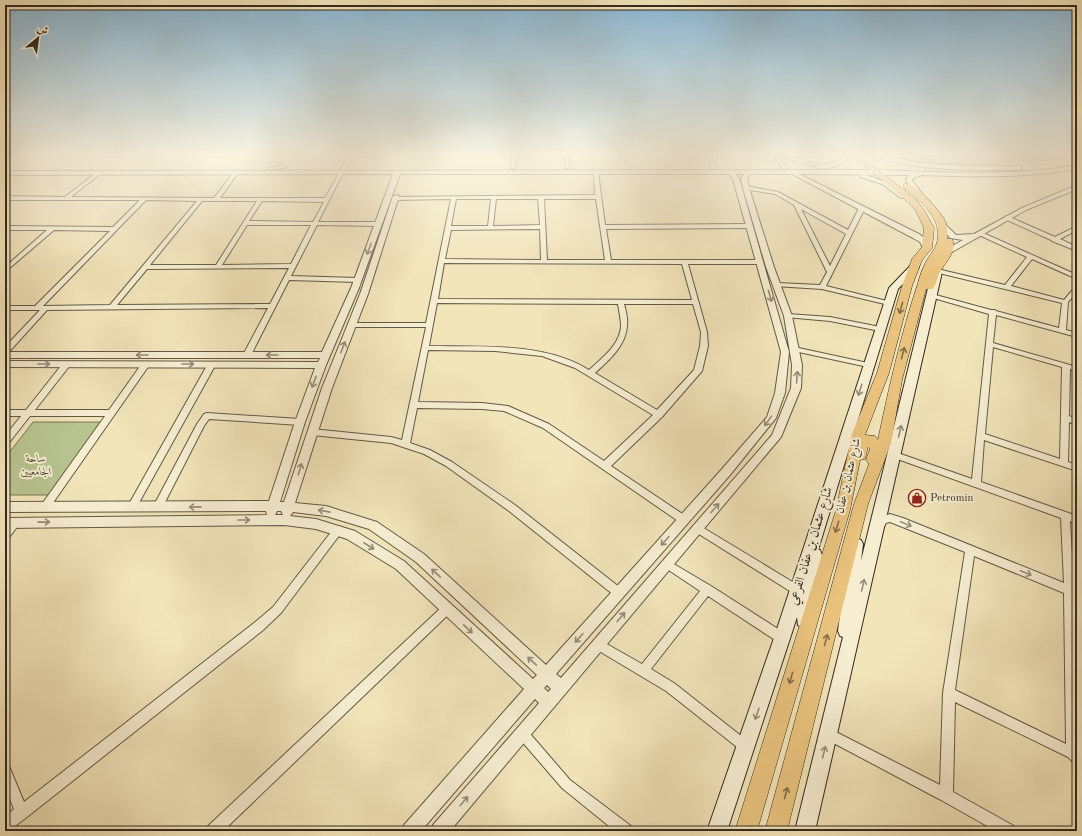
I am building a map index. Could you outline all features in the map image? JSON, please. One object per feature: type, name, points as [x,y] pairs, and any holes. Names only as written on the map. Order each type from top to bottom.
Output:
[{"type":"main road","name":"شارع عثمان بن عفان","points":[[744,831],[843,510],[859,434],[889,376],[916,307],[926,271],[940,249],[943,233],[920,210],[917,199],[910,193]]},
{"type":"main road","name":"شارع عثمان بن عفان","points":[[776,831],[861,504],[884,443],[889,376],[907,286],[918,259],[927,248],[935,225]]},
{"type":"main road","points":[[916,307],[926,297],[934,274],[949,250],[950,241],[935,225]]},
{"type":"main road","name":"شارع عثمان بن عفان الفرعي","points":[[717,831],[782,638],[868,365],[894,288],[914,267]]},
{"type":"main road","points":[[805,831],[937,271]]},
{"type":"main road","points":[[842,676],[863,488],[877,448],[870,440],[865,440],[862,444],[852,487],[843,510]]},
{"type":"main road","points":[[799,651],[824,503]]},
{"type":"street","points":[[66,199],[73,193]]},
{"type":"street","points":[[216,199],[221,193]]},
{"type":"street","points":[[247,355],[330,193]]},
{"type":"street","points":[[268,520],[274,506],[300,422],[321,364],[358,280],[392,193]]},
{"type":"street","points":[[284,520],[327,388],[364,294],[396,193]]},
{"type":"street","points":[[598,193],[608,262]]},
{"type":"street","points":[[410,831],[726,472],[770,418],[780,393],[785,352],[750,226],[744,193]]},
{"type":"street","points":[[439,831],[776,437],[796,388],[798,365],[788,316],[746,193]]},
{"type":"street","points":[[776,193],[849,233]]},
{"type":"street","points":[[833,193],[923,241],[927,248]]},
{"type":"street","points":[[897,193],[904,198],[917,199],[914,193]]},
{"type":"street","points":[[949,250],[981,234],[1024,209],[1063,193]]},
{"type":"street","points":[[541,197],[544,262]]},
{"type":"street","points":[[395,198],[598,197]]},
{"type":"street","points":[[5,198],[327,200]]},
{"type":"street","points":[[405,445],[454,198]]},
{"type":"street","points":[[490,228],[494,198]]},
{"type":"street","points":[[37,308],[144,199]]},
{"type":"street","points":[[111,308],[201,199]]},
{"type":"street","points":[[218,266],[261,199]]},
{"type":"street","points":[[796,204],[830,272]]},
{"type":"street","points":[[822,287],[862,208]]},
{"type":"street","points":[[1007,218],[1077,249]]},
{"type":"street","points":[[246,223],[379,224]]},
{"type":"street","points":[[890,223],[913,231],[921,231],[935,225],[956,238],[962,238],[993,226]]},
{"type":"street","points":[[603,227],[750,226]]},
{"type":"street","points":[[448,228],[543,227]]},
{"type":"street","points":[[5,228],[114,229]]},
{"type":"street","points":[[1054,240],[1077,228]]},
{"type":"street","points":[[7,267],[52,229]]},
{"type":"street","points":[[981,234],[1077,277]]},
{"type":"street","points":[[1007,287],[1031,256]]},
{"type":"street","points":[[442,261],[760,262]]},
{"type":"street","points":[[605,466],[659,415],[698,371],[704,346],[704,332],[685,262]]},
{"type":"street","points":[[145,267],[293,266]]},
{"type":"street","points":[[937,271],[1065,302]]},
{"type":"street","points":[[287,278],[358,280]]},
{"type":"street","points":[[777,285],[822,287],[889,303]]},
{"type":"street","points":[[1062,331],[1065,302],[1077,288]]},
{"type":"street","points":[[932,296],[1077,335]]},
{"type":"street","points":[[434,301],[696,302]]},
{"type":"street","points":[[590,373],[607,357],[621,339],[624,326],[622,302]]},
{"type":"street","points":[[5,308],[272,306]]},
{"type":"street","points":[[5,351],[45,308]]},
{"type":"street","points":[[976,483],[993,312]]},
{"type":"street","points":[[788,316],[830,319],[880,329]]},
{"type":"street","points":[[352,325],[429,325]]},
{"type":"street","points":[[990,344],[1077,369]]},
{"type":"street","points":[[425,348],[495,349],[543,354],[578,366],[659,415]]},
{"type":"street","points":[[794,349],[868,365]]},
{"type":"street","points":[[5,355],[325,355]]},
{"type":"street","points":[[5,364],[321,364]]},
{"type":"street","points":[[5,442],[67,364]]},
{"type":"street","points":[[45,507],[146,364]]},
{"type":"street","points":[[132,507],[212,364]]},
{"type":"street","points":[[1064,464],[1066,366]]},
{"type":"street","points":[[414,405],[482,406],[505,408],[546,426],[684,520]]},
{"type":"street","points":[[5,414],[111,414]]},
{"type":"street","points":[[158,507],[201,424],[207,416],[300,422]]},
{"type":"street","points":[[1065,418],[1077,422]]},
{"type":"street","points":[[312,432],[391,440],[427,452],[449,464],[506,503],[619,593]]},
{"type":"street","points":[[981,436],[1077,468]]},
{"type":"street","points":[[894,454],[1077,520]]},
{"type":"street","points":[[5,508],[274,506],[326,511],[373,525],[420,558],[561,688]]},
{"type":"street","points":[[949,693],[1074,756],[1065,515]]},
{"type":"street","points":[[875,533],[883,520],[890,518],[1069,590]]},
{"type":"street","points":[[5,536],[10,523],[284,520],[316,524],[338,530],[352,535],[400,566],[548,702]]},
{"type":"street","points":[[697,528],[797,590]]},
{"type":"street","points":[[5,825],[272,614],[338,530]]},
{"type":"street","points":[[946,795],[949,693],[970,551]]},
{"type":"street","points":[[667,564],[782,638]]},
{"type":"street","points":[[643,671],[707,589]]},
{"type":"street","points":[[213,831],[447,609]]},
{"type":"street","points":[[598,644],[670,687],[746,747]]},
{"type":"street","points":[[522,733],[566,784],[623,830]]},
{"type":"street","points":[[828,734],[946,795],[1009,831]]},
{"type":"street","points":[[5,770],[22,812]]},
{"type":"green space","name":"ساحة الجامعيين","points":[[33,422],[101,422],[50,495],[5,495],[5,458]]},
{"type":"place","name":"Petromin","points":[[917,498]]}]
